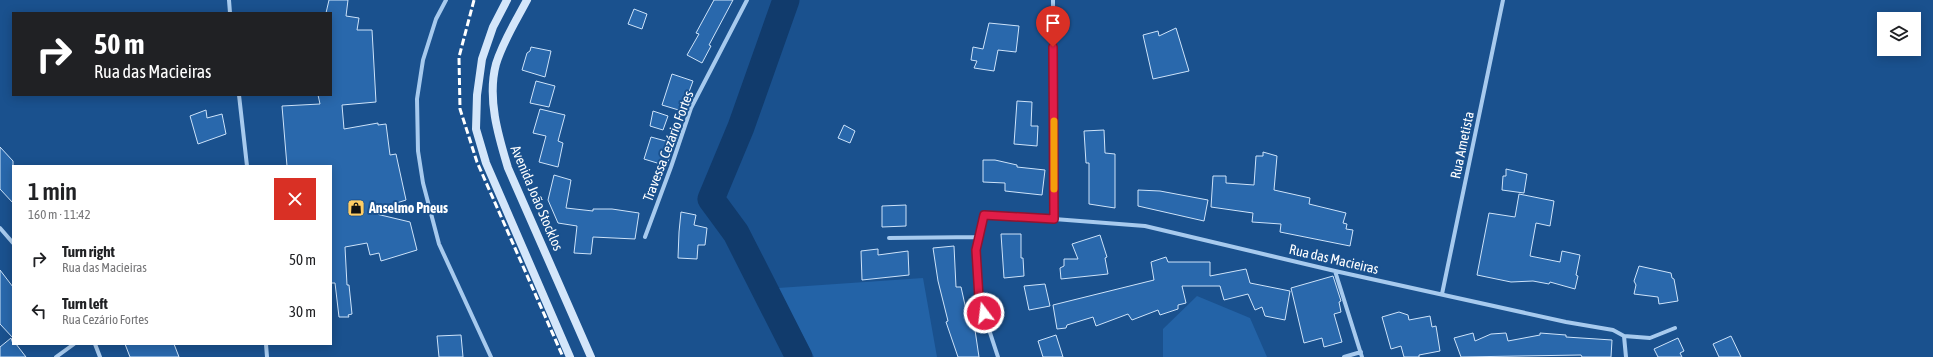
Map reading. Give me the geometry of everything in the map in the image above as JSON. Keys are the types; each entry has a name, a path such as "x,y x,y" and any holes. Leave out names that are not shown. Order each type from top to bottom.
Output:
{"main road":[{"path":"507,0 493,27 482,59 477,95 476,129 486,163 570,357"},
{"name":"Avenida João Stocklos","path":"527,0 506,38 496,65 492,98 499,139 508,168 591,357"}],"street":[{"path":"229,0 230,12"},
{"path":"446,0 436,19 423,60 417,99 418,152 423,183 439,244 492,357"},
{"name":"Travessa Cezário Fortes","path":"645,237 672,167 691,108 747,0"},
{"path":"1053,0 1054,219"},
{"name":"Rua Ametista","path":"1442,294 1503,0"},
{"path":"239,96 247,165"},
{"name":"Rua das Macieiras","path":"979,237 984,215 1145,226 1335,271 1566,322 1613,330 1624,336 1650,338 1675,328"},
{"path":"0,228 12,242"},
{"path":"889,238 979,237 976,250 979,298 998,357"},
{"path":"1335,271 1362,357"},
{"path":"1624,336 1626,357"},
{"path":"56,357 73,345"},
{"path":"95,345 100,357"},
{"path":"266,345 267,357"},
{"path":"1344,357 1361,352"}],"shaded area":[{"path":"923,278 937,357 814,357 778,288"},
{"path":"1197,296 1250,318 1267,357 1163,357 1163,329"}],"building":[{"path":"329,0 348,0 346,16 359,18 357,30 372,30 376,102 342,105 344,129 378,123 378,125 386,124 390,155 396,154 406,200 368,212 410,222 417,250 381,261 379,253 370,255 367,243 345,247 347,285 349,285 352,314 348,315 349,317 339,317 335,283 332,283 332,165 287,165 282,106 320,104 318,96 332,96 332,12 326,12"},
{"path":"714,0 733,0 709,45 711,46 702,63 687,55 699,34 696,33"},
{"path":"634,9 647,14 642,29 628,24"},
{"path":"989,23 1019,26 1016,52 998,50 994,71 974,68 977,61 971,60 973,47 983,49"},
{"path":"1176,28 1189,71 1153,79 1143,35 1158,31 1159,36"},
{"path":"531,47 551,51 545,77 522,70 527,53 530,51"},
{"path":"672,74 693,81 682,111 662,105"},
{"path":"536,81 555,86 549,107 530,103"},
{"path":"1017,101 1032,102 1031,126 1038,126 1037,146 1014,144"},
{"path":"540,109 565,115 558,141 563,143 558,167 539,162 546,136 533,133"},
{"path":"206,110 207,118 222,114 226,134 198,144 190,116"},
{"path":"653,111 668,116 663,130 650,126"},
{"path":"844,125 855,131 850,143 838,138"},
{"path":"1104,130 1105,153 1115,154 1115,208 1089,204 1089,163 1086,163 1084,131"},
{"path":"651,137 673,143 667,166 644,159"},
{"path":"0,147 13,161 12,202 0,189"},
{"path":"1263,152 1277,156 1274,190 1310,198 1309,204 1346,213 1343,223 1347,224 1346,229 1353,230 1350,246 1280,232 1281,224 1252,222 1253,213 1211,207 1213,176 1226,176 1226,183 1254,185 1256,156 1263,156"},
{"path":"983,160 995,160 1017,165 1017,167 1045,170 1042,195 1005,191 1005,183 983,182"},
{"path":"1506,169 1527,174 1524,193 1502,190 1503,176 1506,176"},
{"path":"554,175 571,180 566,208 593,211 593,209 612,209 639,213 635,239 593,237 591,254 574,253 577,226 558,223 548,200"},
{"path":"1138,190 1160,191 1208,200 1204,221 1138,206"},
{"path":"1519,194 1554,201 1550,226 1536,223 1530,256 1560,262 1562,251 1580,255 1575,289 1550,282 1549,284 1533,281 1511,282 1477,275 1489,213 1515,217"},
{"path":"906,205 906,226 882,227 882,206"},
{"path":"681,212 696,215 694,225 707,228 705,245 698,245 697,259 678,258"},
{"path":"1001,234 1021,234 1021,258 1023,258 1024,276 1004,278"},
{"path":"1100,235 1107,257 1105,258 1108,274 1061,279 1060,268 1064,266 1064,259 1078,259 1072,244"},
{"path":"954,246 956,287 961,287 965,305 975,330 979,357 958,357 946,322 948,321 938,281 933,248"},
{"path":"878,249 878,255 908,251 909,275 862,280 861,251"},
{"path":"1166,257 1168,262 1210,262 1210,276 1246,269 1250,283 1290,291 1285,320 1265,316 1262,307 1255,310 1248,294 1224,300 1220,286 1182,286 1186,303 1178,305 1178,309 1160,315 1158,310 1132,320 1128,314 1096,326 1093,317 1067,325 1066,328 1057,329 1053,305 1154,280 1151,262"},
{"path":"1639,266 1671,273 1672,278 1674,279 1678,301 1659,304 1658,297 1634,294 1636,285 1634,281"},
{"path":"0,270 12,286 12,337 0,324"},
{"path":"1333,276 1341,301 1339,302 1341,312 1334,314 1342,342 1324,347 1322,338 1304,343 1291,288"},
{"path":"1045,284 1050,306 1029,310 1024,286"},
{"path":"1399,312 1408,315 1409,320 1430,316 1432,327 1436,326 1440,351 1419,355 1419,357 1404,357 1401,346 1391,349 1382,317"},
{"path":"1473,333 1475,341 1491,334 1506,333 1508,341 1540,335 1540,333 1566,335 1566,337 1612,340 1611,357 1582,357 1581,355 1461,357 1454,338"},
{"path":"461,335 463,357 439,357 437,336"},
{"path":"1056,335 1063,357 1043,357 1038,341"},
{"path":"1731,336 1741,357 1719,357 1713,344"},
{"path":"11,338 12,345 17,345 26,357 0,357 0,347"},
{"path":"1678,338 1684,351 1680,353 1682,357 1658,357 1654,349"},
{"path":"125,345 174,345 179,357 130,357"}],"waterway":[{"path":"786,0 741,127 711,199 736,233 799,357"}],"railway":[{"path":"474,0 459,57 460,109 477,162 563,357"}],"slow traffic":[{"path":"1054,121 1054,189"}],"place":[{"name":"Anselmo Pneus","path":"356,208"}],"route":[{"path":"984,313 979,298 976,250 984,215 1054,219 1053,47"}]}
